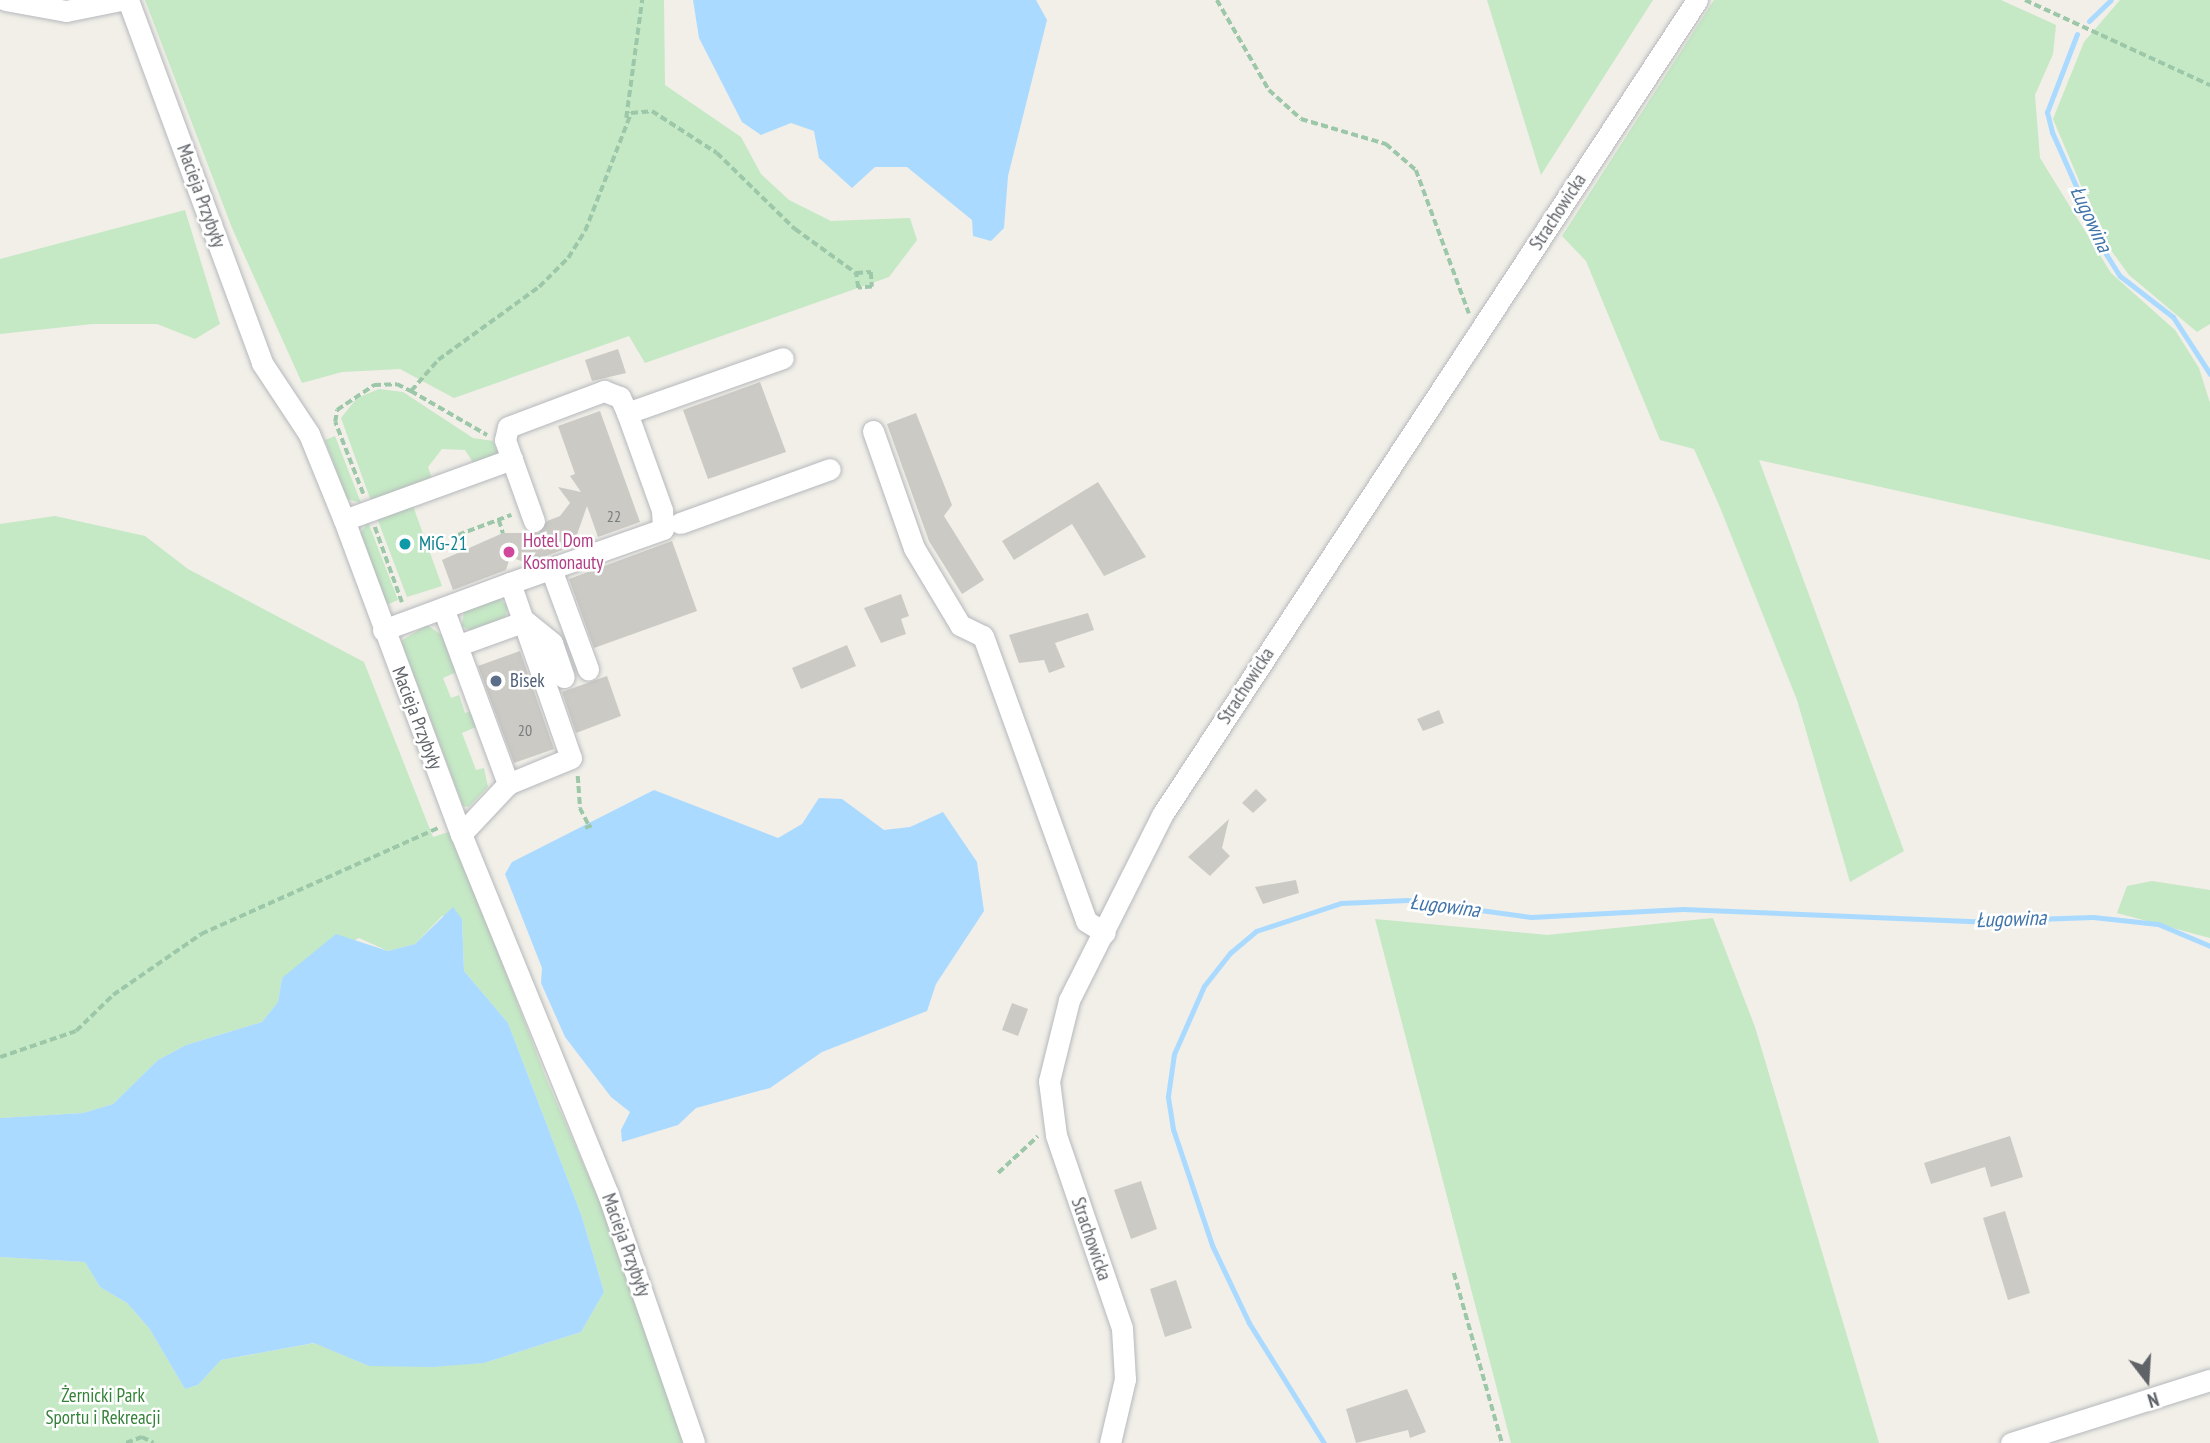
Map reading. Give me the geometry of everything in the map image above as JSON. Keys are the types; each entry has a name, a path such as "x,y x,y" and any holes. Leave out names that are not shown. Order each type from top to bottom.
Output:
{"street":[{"path":"5,0 66,11 121,0"},
{"name":"Macieja Przybyły","path":"128,0 262,363 309,434 344,520 458,827 608,1194 694,1443"},
{"name":"Strachowicka","path":"1110,1443 1125,1379 1122,1328 1055,1128 1049,1081 1056,1043 1069,1000 1162,815 1696,0"},
{"path":"627,413 783,358"},
{"path":"383,630 663,529 662,510 620,397 604,391 508,427 508,450 532,514"},
{"path":"873,431 914,548 960,625 983,636 1086,921 1105,933"},
{"path":"344,520 370,512 508,450"},
{"path":"680,523 830,469"},
{"path":"551,569 588,669"},
{"path":"458,827 508,784 571,758 510,583"},
{"path":"443,608 459,645 508,784"},
{"path":"459,645 525,621"},
{"path":"525,621 552,643 564,677"},
{"path":"2011,1443 2210,1380"}],"path":[{"path":"411,391 438,360 539,287 568,258 585,231 626,121 642,0"},
{"path":"1217,0 1269,90 1301,119 1386,144 1416,170 1477,334"},
{"path":"2025,0 2210,85"},
{"path":"626,121 641,109 670,122 717,153 795,229 856,273 871,272 872,287 858,288 856,273"},
{"path":"409,621 335,422 337,410 373,385 397,384 508,450"},
{"path":"458,535 499,520 532,514"},
{"path":"499,520 503,533"},
{"path":"579,789 588,826"},
{"path":"0,1057 76,1031 113,995 201,934 458,827"},
{"path":"998,1173 1040,1134 1055,1128"},
{"path":"1454,1273 1502,1443"},
{"path":"126,1443 142,1437 154,1443"}],"green space":[{"path":"145,0 664,0 665,85 741,137 761,174 789,200 831,221 910,218 917,240 889,277 645,363 629,336 454,398 400,369 342,372 302,383 232,228"},
{"path":"1487,0 1653,0 1541,175"},
{"path":"1714,0 2001,0 2056,25 2053,54 2035,95 2040,158 2111,273 2175,330 2199,368 2210,403 2210,560 1759,460 1904,851 1850,882 1797,700 1719,505 1694,449 1660,440 1586,261 1562,236"},
{"path":"2120,0 2210,0 2210,324 2197,332 2129,275 2105,242 2053,119 2084,42"},
{"path":"185,210 220,324 195,339 157,324 92,324 0,334 0,259"},
{"path":"379,389 403,392 473,438 493,441 499,455 474,464 465,450 442,449 428,467 432,479 371,501 341,418 357,398"},
{"path":"335,436 361,503 347,499 325,440"},
{"path":"413,506 442,586 407,597 377,518"},
{"name":"Żernicki Park Sportu i Rekreacji","path":"55,516 145,536 188,569 364,662 433,837 452,831 546,1078 613,1233 686,1443 0,1443 0,1257 85,1262 100,1287 127,1303 149,1328 185,1389 198,1385 221,1360 315,1343 369,1366 484,1363 581,1332 604,1292 582,1217 508,1023 464,971 462,919 442,916 415,944 388,951 359,938 282,978 278,1002 262,1022 186,1045 158,1060 113,1104 83,1113 0,1118 0,524"},
{"path":"368,522 398,600 386,605 359,535"},
{"path":"499,598 508,607 505,618 471,631 462,626 464,610"},
{"path":"427,625 446,638 459,671 443,678 451,698 459,695 465,713 472,711 476,727 462,733 476,770 484,768 488,787 469,807 463,806 401,641"},
{"path":"2152,881 2210,890 2210,938 2117,913 2127,886"},
{"path":"1713,918 1755,1027 1879,1443 1511,1443 1375,919 1547,935"}],"water":[{"path":"693,0 1036,0 1047,20 1008,176 1004,228 991,241 973,236 972,220 907,167 875,167 852,188 819,158 814,131 791,123 761,135 742,122 699,38"},
{"path":"654,790 778,838 802,824 819,798 842,799 884,830 910,827 943,812 977,862 984,911 936,984 927,1011 822,1052 770,1088 696,1108 678,1125 622,1142 621,1130 630,1112 611,1097 565,1037 541,983 542,968 505,874 512,862"},
{"path":"453,907 462,919 464,971 508,1023 582,1217 604,1292 581,1332 484,1363 432,1367 369,1366 314,1343 221,1360 198,1385 185,1389 149,1328 127,1303 100,1287 85,1262 0,1257 0,1118 83,1113 113,1104 158,1060 186,1045 262,1022 278,1002 282,978 336,934 388,951 415,944"}],"building":[{"path":"618,349 626,373 592,381 585,360"},
{"path":"760,382 786,452 708,479 683,410"},
{"path":"600,411 640,522 598,537 587,506 573,546 527,563 510,557 506,570 453,590 442,560 503,533 539,533 547,521 560,516 570,503 558,487 581,492 570,476 575,474 558,426"},
{"path":"916,413 952,505 944,516 984,580 962,594 929,541 887,424"},
{"path":"1098,482 1146,557 1104,576 1072,524 1014,560 1002,541"},
{"path":"672,541 697,611 594,648 569,579"},
{"path":"901,594 909,616 901,619 906,634 881,643 864,608"},
{"path":"1088,613 1094,630 1055,643 1065,667 1049,673 1044,660 1019,663 1009,635"},
{"path":"847,645 856,666 801,689 792,668"},
{"path":"520,651 554,749 514,763 478,666"},
{"path":"607,676 621,716 576,733 562,692"},
{"path":"1439,710 1444,723 1423,731 1417,719"},
{"path":"1256,789 1267,800 1253,813 1242,803"},
{"path":"1229,819 1222,848 1230,856 1210,876 1188,857"},
{"path":"1296,880 1299,893 1263,904 1255,887"},
{"path":"1012,1003 1028,1009 1018,1036 1002,1030"},
{"path":"2010,1136 2023,1177 1991,1187 1985,1167 1931,1184 1924,1163"},
{"path":"1141,1181 1157,1229 1131,1239 1114,1190"},
{"path":"2005,1211 2030,1293 2008,1300 1983,1218"},
{"path":"1176,1280 1192,1328 1165,1337 1150,1289"},
{"path":"1407,1389 1426,1432 1410,1438 1408,1430 1356,1443 1346,1409"}],"waterway":[{"name":"Ługowina","path":"2089,21 2111,0"},
{"name":"Ługowina","path":"2077,34 2047,112 2052,132 2106,254 2120,276 2173,317 2210,374"},
{"name":"Ługowina","path":"1324,1443 1249,1323 1212,1245 1173,1129 1168,1096 1174,1054 1204,986 1230,953 1256,931 1341,903 1407,900 1531,917 1683,909 1975,921 2093,917 2158,924 2210,946"}],"place":[{"name":"MiG-21","path":"405,544"},
{"name":"Hotel Dom Kosmonauty","path":"509,552"},
{"name":"Bisek","path":"496,681"}]}
